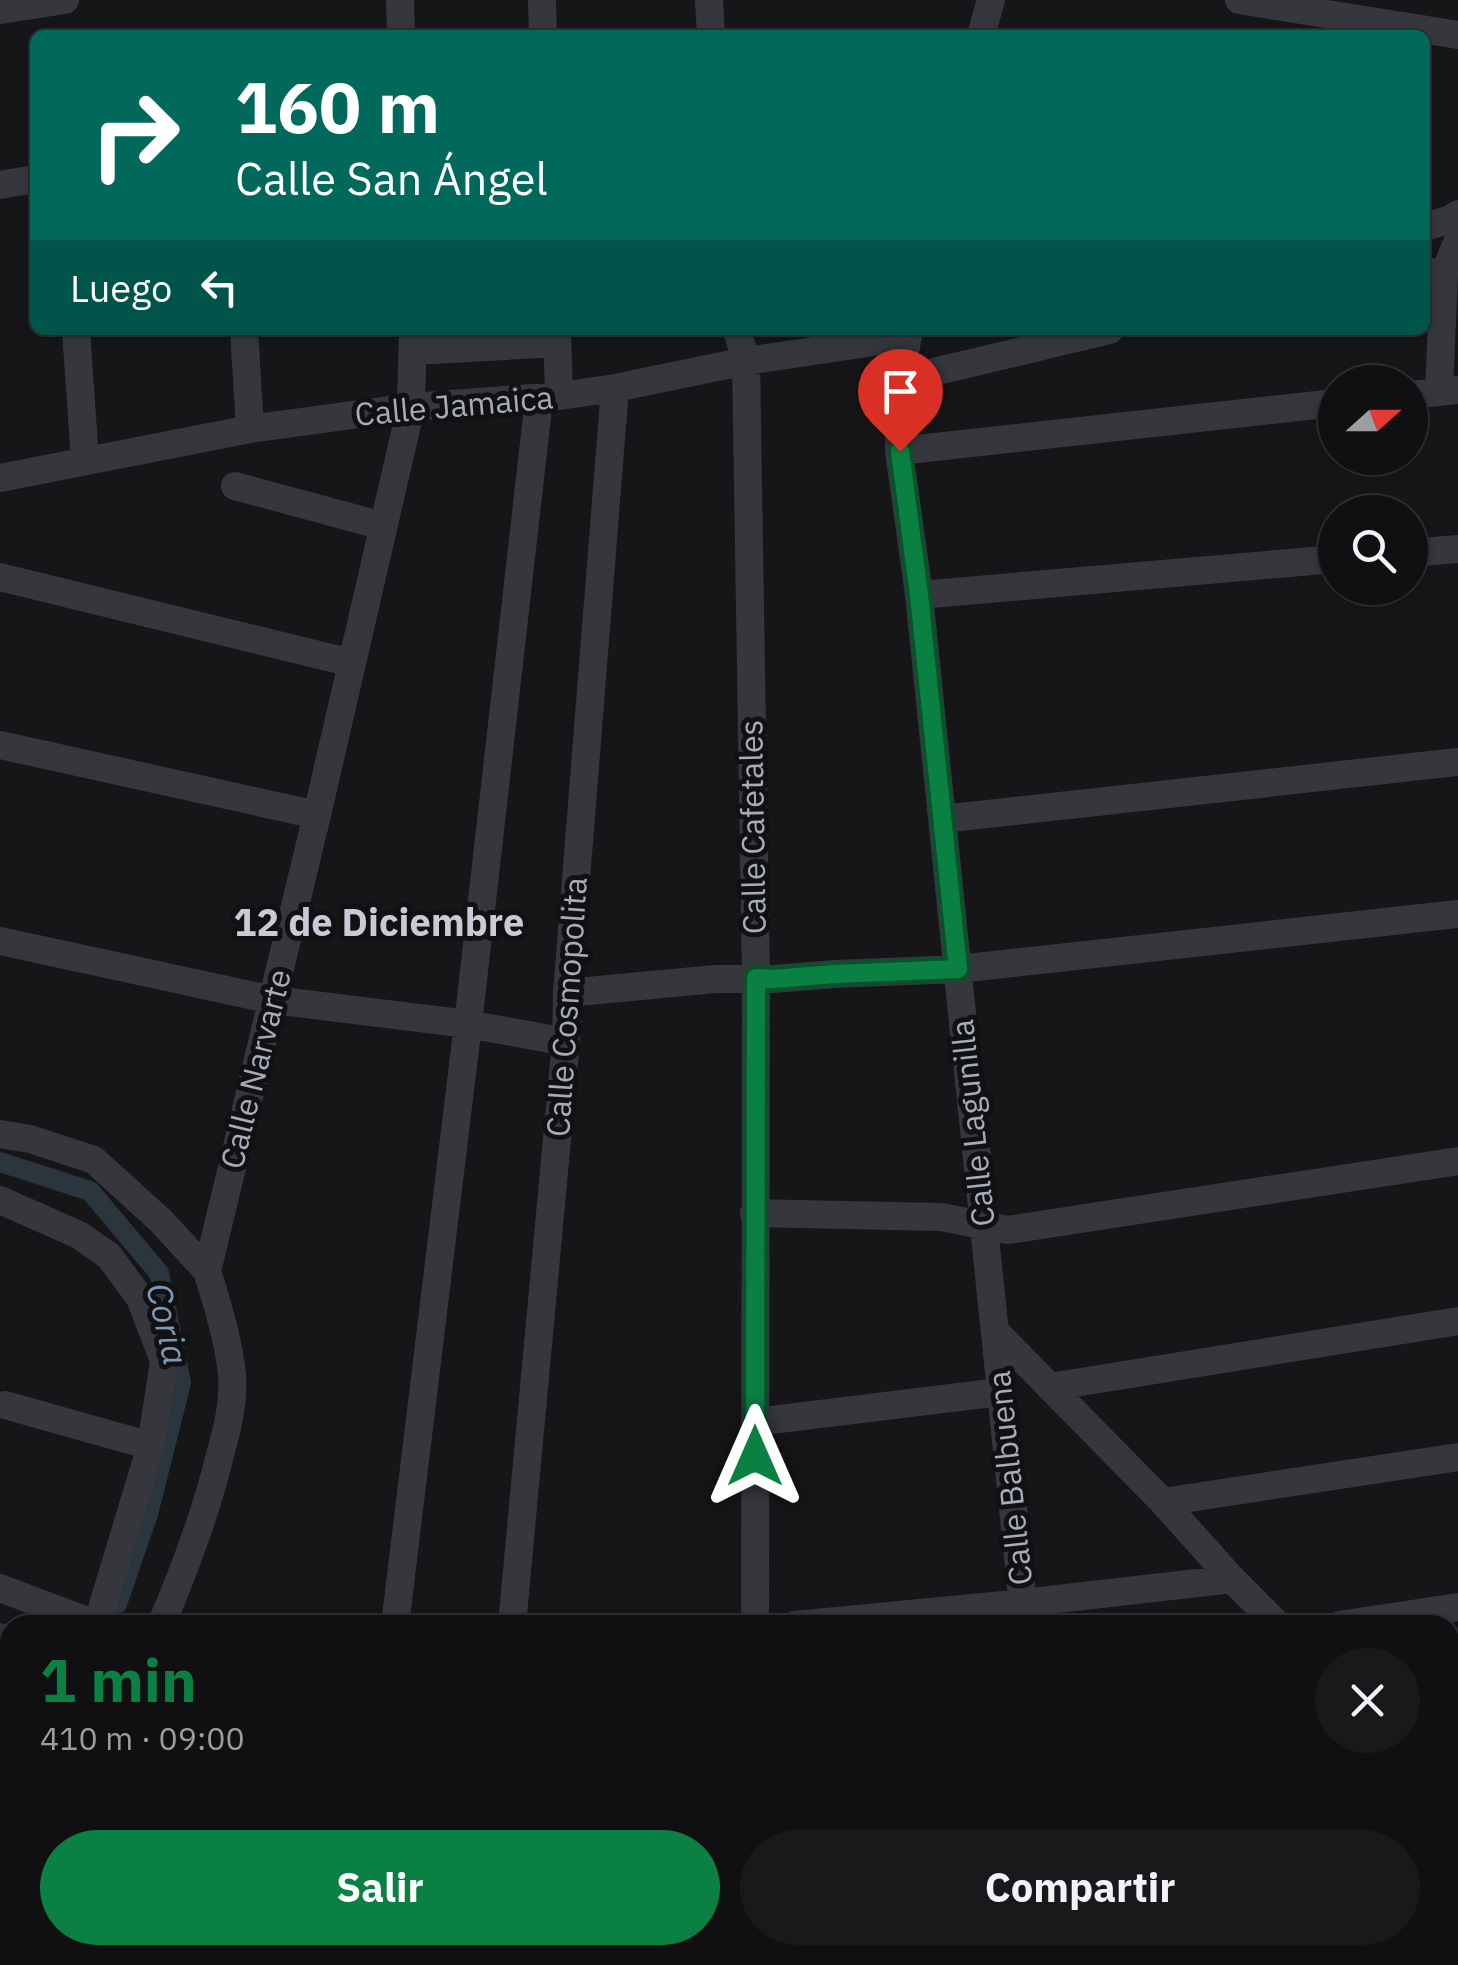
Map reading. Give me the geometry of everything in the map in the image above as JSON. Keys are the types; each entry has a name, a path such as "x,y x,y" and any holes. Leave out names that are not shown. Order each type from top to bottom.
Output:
{"street":[{"path":"0,10 65,0"},
{"path":"400,0 401,30"},
{"path":"542,0 543,30"},
{"path":"709,0 711,30"},
{"path":"982,30 991,0"},
{"path":"1239,0 1427,30"},
{"path":"1430,31 1458,35"},
{"path":"0,185 30,180"},
{"path":"1430,225 1458,214"},
{"path":"1446,259 1449,391"},
{"path":"76,335 85,461"},
{"path":"244,335 250,429"},
{"name":"Calle Cafetales","path":"738,335 746,361 756,978 754,1615"},
{"name":"Calle Jamaica","path":"0,478 250,429 411,407 549,398 902,335"},
{"name":"Calle Lagunilla","path":"908,335 900,380 900,451 919,595 994,1331"},
{"path":"900,380 1089,335"},
{"path":"397,1615 468,1024 557,336 413,340"},
{"name":"Calle Narvarte","path":"165,1615 214,1481 232,1409 232,1374 207,1270 411,407 413,340"},
{"name":"Calle Cosmopolita","path":"513,1615 566,1042 615,388"},
{"path":"900,451 1318,405"},
{"path":"236,486 383,526"},
{"path":"1428,552 1458,549"},
{"path":"919,595 1318,560"},
{"path":"0,577 352,663"},
{"path":"0,745 317,815"},
{"path":"942,820 1458,762"},
{"path":"567,993 714,979 958,969 1458,914"},
{"path":"0,941 273,1000 468,1024 566,1042"},
{"path":"0,1134 45,1143 94,1160 149,1209 207,1270"},
{"path":"754,1213 941,1217 1008,1230 1458,1161"},
{"path":"0,1200 79,1235 110,1256 140,1298 164,1360 151,1446 100,1615"},
{"path":"1050,1387 1458,1320"},
{"path":"994,1331 1268,1615"},
{"name":"Calle Balbuena","path":"994,1331 1024,1614"},
{"path":"755,1422 1000,1392"},
{"path":"5,1405 151,1446"},
{"path":"1163,1502 1458,1457"},
{"path":"1024,1614 1232,1579"},
{"path":"0,1588 71,1615"},
{"path":"1405,1615 1458,1607"}],"waterway":[{"name":"Coria","path":"0,1162 90,1191 159,1273 181,1383 148,1514 117,1604"}],"district":[{"name":"12 de Diciembre","path":"379,923"}],"route":[{"path":"755,1456 756,978 958,969 900,451"}]}
